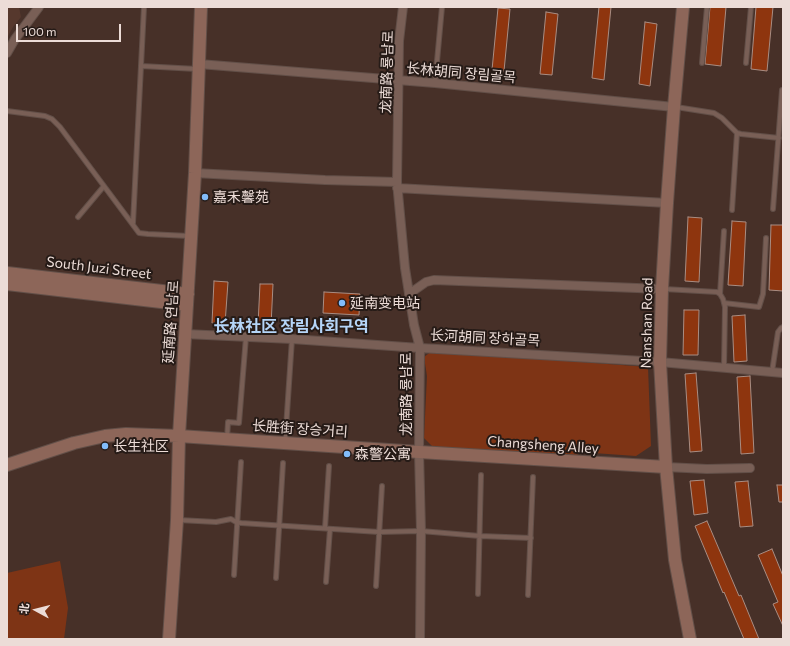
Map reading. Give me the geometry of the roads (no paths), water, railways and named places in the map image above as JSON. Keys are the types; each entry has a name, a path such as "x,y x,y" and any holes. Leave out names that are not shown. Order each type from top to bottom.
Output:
{"street":[{"path":"7,53 15,39 39,7"},
{"name":"延南路 연남로","path":"169,639 177,520 179,436 195,173 202,7"},
{"name":"龙南路 룡남로","path":"403,7 399,41 397,185 405,268 414,325 420,348 420,639"},
{"name":"Nanshan Road","path":"683,7 667,203 662,289 660,362 666,467 676,560 690,639"},
{"name":"长林胡同 장림골목","path":"199,67 435,83 674,107"},
{"path":"195,173 325,180 667,203"},
{"name":"South Juzi Street","path":"7,273 188,299"},
{"path":"409,294 426,282 434,280 662,289"},
{"name":"South Juzi Street","path":"7,284 188,299"},
{"name":"长河胡同 장하골목","path":"185,334 292,339 660,362 783,373"},
{"name":"长胜街 장승거리","path":"7,465 74,443 105,436 126,434 179,436 419,452"},
{"name":"Changsheng Alley","path":"419,452 666,467"},
{"path":"666,467 707,469 750,468"}],"lane":[{"path":"132,224 144,7"},
{"path":"435,83 442,7"},
{"path":"702,63 707,7"},
{"path":"746,63 751,7"},
{"path":"141,66 199,67"},
{"path":"774,209 782,90"},
{"path":"674,107 714,114 722,118 737,133 779,138"},
{"path":"7,111 45,116 52,119 60,127 139,232 191,236"},
{"path":"732,210 737,133"},
{"path":"78,217 104,186"},
{"path":"724,231 720,294 725,307 724,368"},
{"path":"724,303 759,307 763,294 766,238"},
{"path":"662,289 717,292 720,294"},
{"path":"772,372 778,332 783,326"},
{"path":"227,439 228,422 239,423 246,337"},
{"path":"285,443 292,339"},
{"path":"234,575 241,462"},
{"path":"276,578 283,463"},
{"path":"325,528 329,466"},
{"path":"478,594 482,475"},
{"path":"528,596 533,477"},
{"path":"376,586 382,486"},
{"path":"177,520 216,522 230,519 238,522 379,532 421,531 480,536 531,538"},
{"path":"326,582 330,528"}],"place":[{"name":"嘉禾馨苑","path":"205,197"},
{"name":"延南变电站","path":"342,303"},
{"name":"长生社区","path":"105,446"},
{"name":"森警公寓","path":"347,454"}],"district":[{"name":"长林社区 장림사회구역","path":"291,327"}]}
